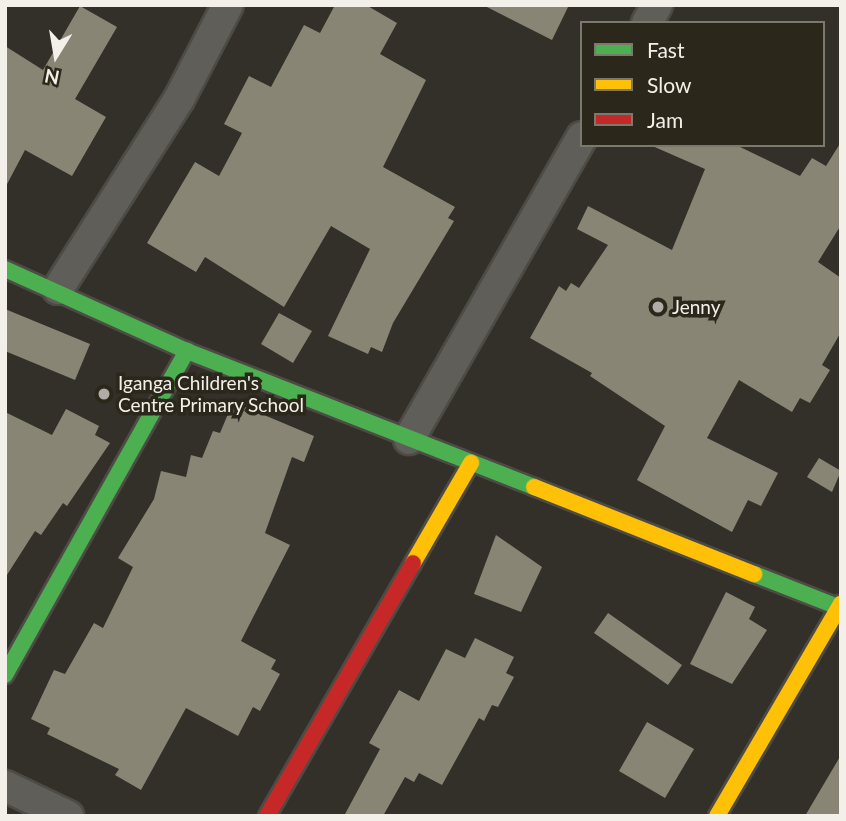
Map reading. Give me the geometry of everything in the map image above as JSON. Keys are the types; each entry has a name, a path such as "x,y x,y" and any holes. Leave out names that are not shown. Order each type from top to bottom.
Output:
{"street":[{"path":"58,289 179,99 228,5"},
{"path":"648,21 657,5"},
{"path":"409,439 580,140"},
{"path":"5,269 58,289 187,351 840,606 717,816"},
{"path":"5,675 187,351"},
{"path":"267,816 471,463"},
{"path":"5,786 68,816"}],"building":[{"path":"335,5 366,5 397,23 380,54 426,80 383,167 455,207 448,218 454,221 393,323 382,352 371,347 368,354 328,336 370,249 331,226 284,307 205,257 196,272 147,243 195,162 219,176 242,133 224,124 249,76 271,87 304,25 320,33"},
{"path":"483,5 569,5 552,40"},
{"path":"80,6 117,27 75,99 106,117 72,176 25,150 5,188 5,46 43,70"},
{"path":"841,142 841,225 818,262 841,278 841,332 822,365 830,370 810,403 800,398 792,412 739,380 707,438 778,473 761,506 748,500 732,532 637,480 665,426 590,376 592,373 530,338 559,286 566,291 571,283 579,288 608,245 577,229 588,206 672,250 705,169 655,147 740,147 800,176 812,158 826,166"},
{"path":"5,309 90,344 75,380 5,351"},
{"path":"279,313 312,331 293,363 261,344"},
{"path":"233,402 314,436 304,462 292,457 265,533 290,545 241,641 276,660 271,669 280,674 260,711 253,707 238,736 186,708 141,790 115,775 119,769 47,734 50,728 31,719 54,670 65,674 94,623 103,628 133,567 118,558 154,499 161,471 186,477 191,455 202,458 213,431 220,433"},
{"path":"66,409 99,426 95,435 110,443 67,506 63,503 41,535 35,531 5,578 5,412 52,435"},
{"path":"819,458 841,471 832,492 807,477"},
{"path":"496,535 542,567 521,612 474,594"},
{"path":"726,592 755,607 749,619 767,630 732,684 690,664"},
{"path":"608,613 682,665 668,685 594,633"},
{"path":"475,638 514,657 506,673 514,677 498,707 492,705 484,721 479,718 442,785 419,773 414,782 405,777 383,816 344,816 380,749 369,743 399,690 419,701 446,649 465,658"},
{"path":"647,722 694,749 665,798 619,771"},
{"path":"841,755 841,816 805,816"}],"traffic: fast":[{"path":"5,269 187,351 534,487"},
{"path":"5,675 187,351"},
{"path":"754,574 838,607"}],"traffic: slow":[{"path":"413,563 471,463"},
{"path":"534,487 754,574"},
{"path":"717,816 841,604"}],"traffic: jam":[{"path":"267,816 413,563"}],"place":[{"name":"Jenny","path":"658,307"},
{"name":"Iganga Children's Centre Primary School","path":"104,394"}]}
